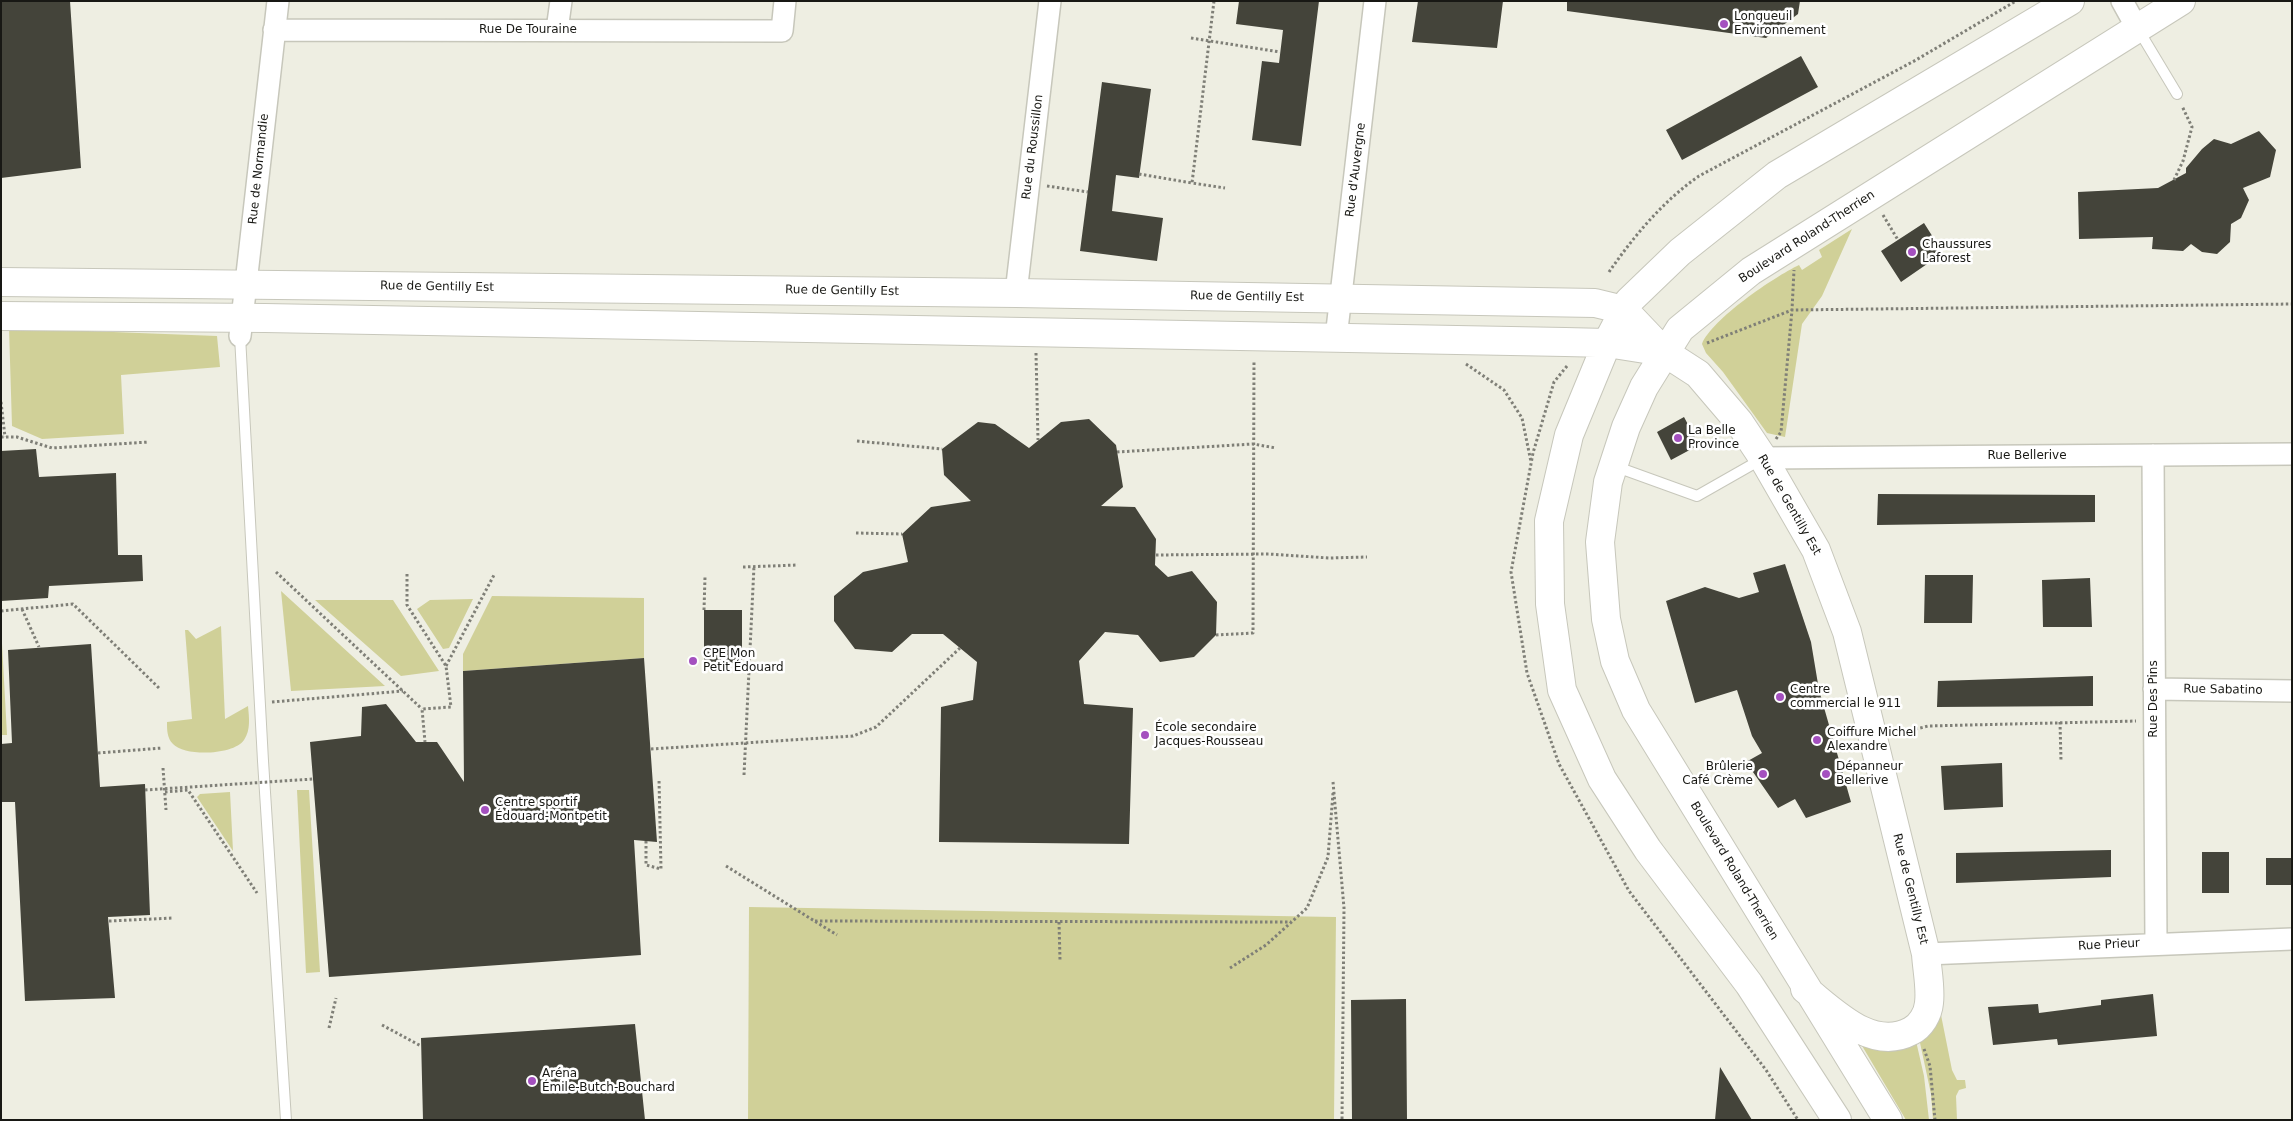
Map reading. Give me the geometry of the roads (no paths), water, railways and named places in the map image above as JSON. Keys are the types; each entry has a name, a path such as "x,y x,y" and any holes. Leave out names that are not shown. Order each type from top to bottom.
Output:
{"street":[{"name":"Rue de Normandie","path":"241,327 278,1"},
{"path":"557,30 561,1"},
{"name":"Rue De Touraine","path":"274,30 782,31 785,1"},
{"name":"Rue du Roussillon","path":"1016,293 1050,1"},
{"name":"Rue d'Auvergne","path":"1336,338 1375,1"},
{"path":"1837,1120 1749,984 1648,850 1602,779 1562,690 1550,604 1549,521 1569,435 1607,343 1629,301 1680,252 1777,175 2070,1"},
{"path":"2122,1 2137,28"},
{"name":"Boulevard Roland-Therrien","path":"1888,1120 1805,989 1636,710 1615,661 1606,619 1600,542 1608,482 1626,427 1644,387 1680,329 1751,271 2181,1"},
{"name":"Rue de Gentilly Est","path":"1,282 1016,293 1595,303 1624,310 1664,352 1698,374 1739,422 1763,458 1819,557 1847,632 1926,954 1929,1004 1926,1015 1917,1028 1892,1039 1865,1032 1805,989"},
{"name":"Rue de Gentilly Est","path":"1,316 241,327 1034,333 1607,343 1664,352"},
{"name":"Rue Bellerive","path":"1763,458 2292,454"},
{"name":"Rue Des Pins","path":"2153,455 2156,943"},
{"name":"Rue Sabatino","path":"2154,689 2292,691"},
{"name":"Rue Prieur","path":"1926,954 2292,938"}],"lane":[{"path":"2137,28 2177,94"},
{"path":"241,327 247,498 254,572 259,703 286,1120"},
{"path":"1613,465 1697,496 1763,458"}],"place":[{"name":"Longueuil Environnement","path":"1724,24"},
{"name":"Chaussures Laforest","path":"1912,252"},
{"name":"La Belle Province","path":"1678,438"},
{"name":"CPE Mon Petit Édouard","path":"693,661"},
{"name":"Centre commercial le 911","path":"1780,697"},
{"name":"École secondaire Jacques-Rousseau","path":"1145,735"},
{"name":"Coiffure Michel Alexandre","path":"1817,740"},
{"name":"Brûlerie Café Crème","path":"1763,774"},
{"name":"Dépanneur Bellerive","path":"1826,774"},
{"name":"Centre sportif Édouard-Montpetit","path":"485,810"},
{"name":"Aréna Émile-Butch-Bouchard","path":"532,1081"}]}
